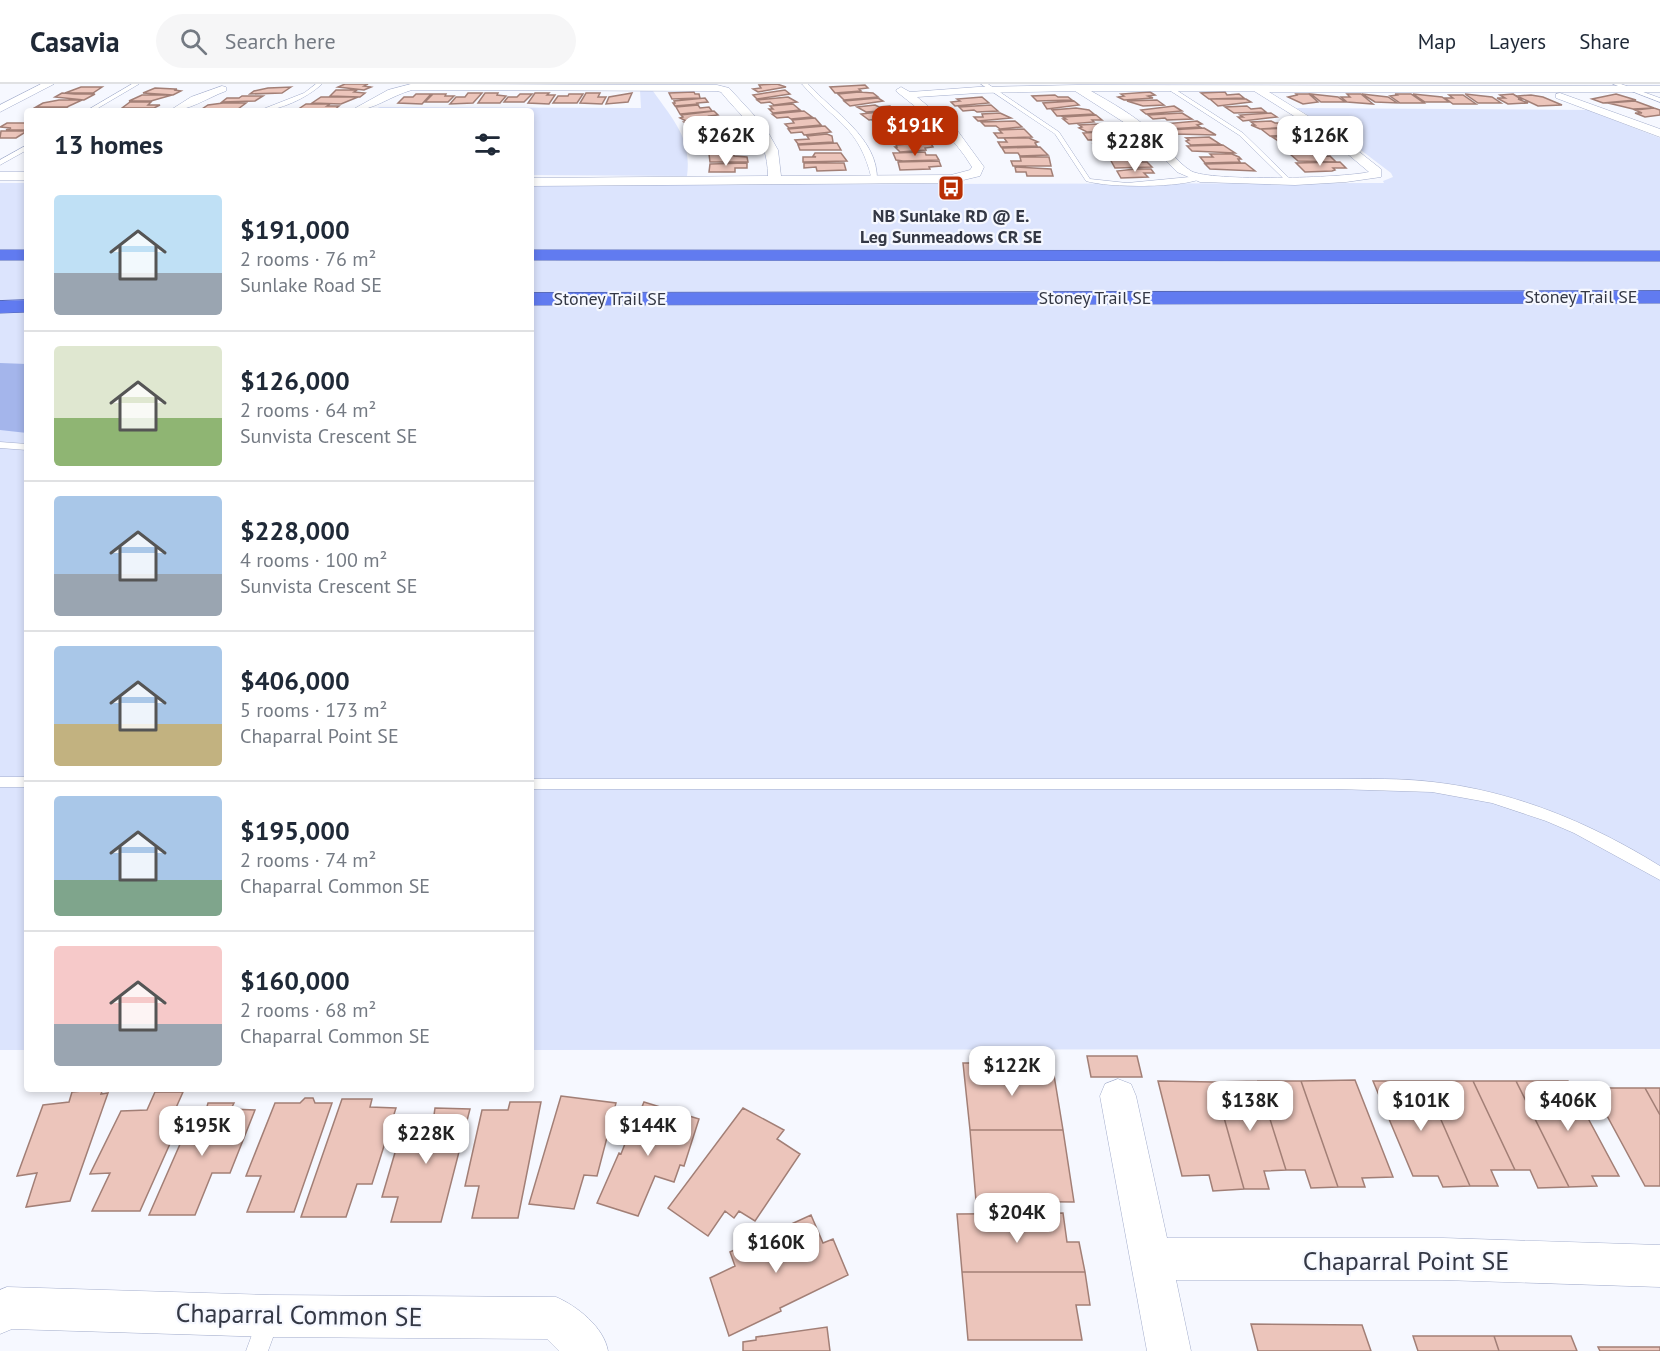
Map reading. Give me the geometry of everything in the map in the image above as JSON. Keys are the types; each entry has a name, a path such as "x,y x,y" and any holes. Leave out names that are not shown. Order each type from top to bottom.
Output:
{"highway":[{"path":"1276,256 1660,251"},
{"path":"0,255 24,255"},
{"name":"Stoney Trail SE","path":"534,255 1660,256"},
{"path":"1446,297 1660,303"},
{"name":"Stoney Trail SE","path":"534,299 1660,297"},
{"path":"0,300 24,300"},
{"path":"0,307 24,306"}],"street":[{"path":"534,182 951,179 969,176 978,170 970,153 955,132 894,84"},
{"path":"22,87 47,85"},
{"path":"0,109 47,85"},
{"path":"362,108 392,92 412,87 717,88 725,90 768,139 775,156 776,181"},
{"path":"907,95 988,87 1621,87 1660,89"},
{"path":"1077,88 1121,114 1147,133 1183,171 1200,178 1218,180 1361,178 1374,176 1377,172 1330,134 1254,87"},
{"path":"1536,88 1660,133"},
{"path":"180,108 195,99 222,89"},
{"path":"0,176 24,176"},
{"path":"1118,1096 1169,1351"},
{"name":"Chaparral Point SE","path":"1151,1259 1443,1259 1660,1266"},
{"name":"Chaparral Common SE","path":"0,1313 7,1308 263,1333 556,1318 586,1348 586,1351"}],"lane":[{"path":"94,108 136,84"},
{"path":"269,108 306,94 319,84"},
{"path":"805,84 859,136 872,160 875,180"},
{"path":"988,87 1057,133 1088,180 1104,183 1141,183 1200,178"},
{"path":"1168,87 1241,134 1287,179"},
{"path":"1621,87 1660,100"},
{"path":"0,163 24,149"},
{"path":"0,445 24,447"},
{"path":"0,782 24,782"},
{"path":"534,784 1336,784 1432,787 1492,799 1544,815 1596,838 1660,874"}],"shaded area":[{"path":"640,90 653,91 684,140 688,163 687,176 534,175 534,108 378,108 380,107 641,108"},
{"path":"1296,108 1588,110 1660,138 1660,1049 534,1050 534,185 1384,183 1383,181 1393,177 1391,173 1341,135"},
{"path":"0,183 24,183 24,1050 0,1050"}],"water":[{"path":"0,363 24,364 24,433 0,430"}],"building":[{"path":"345,84 368,84 364,86 371,87 364,90 338,87"},
{"path":"777,84 786,87 758,92 753,89 761,88 759,85"},
{"path":"865,85 868,88 859,89 861,91 835,93 830,87"},
{"path":"81,87 102,87 93,93 65,93"},
{"path":"291,87 282,93 250,94 268,88"},
{"path":"155,88 181,91 173,95 143,93"},
{"path":"336,90 357,90 354,92 365,93 360,97 330,96"},
{"path":"785,90 790,94 757,99 753,95"},
{"path":"694,92 699,94 700,98 672,99 669,93"},
{"path":"1150,92 1155,95 1148,96 1153,98 1124,100 1118,97 1124,96 1121,94"},
{"path":"1225,92 1227,95 1239,94 1244,98 1209,99 1201,93"},
{"path":"62,93 95,94 84,100 55,97"},
{"path":"468,93 482,93 473,103 450,104 456,97 465,97"},
{"path":"485,93 498,93 497,95 506,96 500,103 478,103"},
{"path":"535,93 555,95 549,104 528,103"},
{"path":"586,93 600,93 598,97 606,97 602,104 580,103"},
{"path":"632,93 628,102 606,104 609,97"},
{"path":"873,93 878,97 844,100 838,94"},
{"path":"416,94 431,94 422,104 398,103 404,97 413,97"},
{"path":"433,94 454,96 448,102 425,102"},
{"path":"520,94 532,94 524,102 504,102 508,97 517,97"},
{"path":"583,94 577,103 553,103 558,96"},
{"path":"1296,94 1309,94 1318,102 1303,104 1288,97"},
{"path":"1311,94 1338,97 1345,102 1321,102"},
{"path":"1347,94 1361,94 1373,104 1347,102 1341,97 1350,97"},
{"path":"1362,94 1388,97 1397,103 1375,102"},
{"path":"1395,94 1411,94 1424,103 1400,103 1390,96 1397,95"},
{"path":"1413,94 1442,97 1449,102 1425,102"},
{"path":"1465,94 1492,97 1501,103 1478,103"},
{"path":"1513,94 1528,103 1508,104 1497,98 1505,98 1500,95"},
{"path":"1616,94 1636,100 1603,103 1592,99"},
{"path":"142,95 172,95 151,101 129,101"},
{"path":"1055,95 1072,100 1037,101 1032,96"},
{"path":"1449,95 1463,95 1476,104 1453,104 1445,98 1453,98"},
{"path":"1531,95 1562,105 1538,106 1517,96"},
{"path":"263,96 255,101 222,102 227,98"},
{"path":"321,97 358,97 341,104 312,103"},
{"path":"788,97 797,102 774,105 757,100"},
{"path":"982,97 989,103 955,106 951,102 960,101 957,99"},
{"path":"705,98 708,102 675,106 673,103 674,101"},
{"path":"878,98 883,101 850,106 844,101"},
{"path":"1210,99 1246,99 1251,102 1218,106"},
{"path":"82,100 67,107 36,107 43,103"},
{"path":"1157,100 1164,105 1143,106 1127,101"},
{"path":"1074,101 1079,105 1047,109 1043,103"},
{"path":"1635,101 1654,108 1633,109 1608,103"},
{"path":"130,102 151,102 148,105 160,105 154,108 122,108"},
{"path":"246,103 239,108 204,108 208,105"},
{"path":"306,104 339,106 337,108 300,108"},
{"path":"793,104 800,110 773,113 769,109 773,109 770,106"},
{"path":"698,105 700,108 709,107 712,111 680,114 676,107"},
{"path":"991,105 998,111 963,111 959,107"},
{"path":"890,106 895,110 866,112 857,107"},
{"path":"1174,106 1182,111 1146,114 1141,110"},
{"path":"1247,106 1251,109 1261,108 1266,112 1234,113 1225,107"},
{"path":"1076,108 1089,110 1094,114 1057,116 1052,110"},
{"path":"1654,108 1660,110 1660,115 1645,117 1635,113 1642,113 1635,110"},
{"path":"897,110 901,114 869,120 861,114"},
{"path":"714,111 718,115 709,116 711,118 686,121 680,118 683,117 681,115"},
{"path":"804,111 812,117 777,118 772,114"},
{"path":"1000,113 1011,118 978,121 974,117 983,117 982,114"},
{"path":"1182,113 1192,119 1153,119 1148,115"},
{"path":"1271,113 1277,117 1243,121 1238,117 1243,117 1240,115"},
{"path":"1096,115 1102,120 1069,124 1063,119 1066,119 1063,117"},
{"path":"815,118 821,125 789,128 785,124 794,123 792,120"},
{"path":"712,119 714,122 723,121 727,125 694,128 684,122"},
{"path":"895,119 898,122 909,121 913,125 879,127 873,121"},
{"path":"1015,121 1022,127 1000,129 996,126 985,126 981,122"},
{"path":"1197,121 1202,124 1197,125 1200,127 1169,129 1163,124"},
{"path":"1251,122 1286,123 1292,127 1260,129 1251,125 1255,125"},
{"path":"7,123 24,123 24,130 6,130 11,128 0,127"},
{"path":"1099,124 1114,131 1087,132 1079,128 1082,127 1079,125"},
{"path":"727,126 730,130 725,130 727,134 704,136 698,129"},
{"path":"825,126 831,132 804,135 802,132 791,133 788,129"},
{"path":"912,126 916,130 912,130 914,133 890,135 884,128"},
{"path":"1204,128 1216,135 1174,134 1168,130"},
{"path":"1294,128 1301,132 1292,133 1293,135 1270,136 1261,129"},
{"path":"1024,129 1032,137 998,138 994,133 1002,133 999,130"},
{"path":"1,131 24,131 24,133 16,138 0,138"},
{"path":"1118,131 1124,136 1111,136 1114,139 1088,140 1083,133"},
{"path":"827,134 832,136 833,142 798,144 795,140 809,139 807,136"},
{"path":"919,135 928,142 897,143 892,136"},
{"path":"725,136 727,139 739,138 741,142 702,145 699,138"},
{"path":"1296,136 1315,143 1283,144 1272,137"},
{"path":"1209,137 1220,144 1191,145 1186,141 1189,140 1186,138"},
{"path":"1004,138 1029,138 1038,142 1035,143 1037,146 1001,147 998,142 1007,142"},
{"path":"1116,140 1121,144 1131,143 1135,148 1102,149 1094,144 1098,144 1095,141"},
{"path":"930,142 933,147 925,148 926,150 900,152 895,147 896,145"},
{"path":"745,143 746,149 738,149 736,152 708,154 704,152 707,146"},
{"path":"837,143 841,150 800,150 798,145"},
{"path":"1318,144 1324,149 1311,149 1315,153 1293,153 1282,148 1286,147 1284,145"},
{"path":"1223,145 1235,153 1192,151 1187,146"},
{"path":"1040,147 1048,155 1020,156 1018,153 1005,153 1002,148"},
{"path":"1137,149 1141,154 1132,154 1135,158 1107,158 1098,150"},
{"path":"925,152 926,155 936,155 939,160 896,160 893,153"},
{"path":"815,153 841,153 847,161 803,162 803,157 816,157 813,156"},
{"path":"1313,153 1318,157 1330,156 1336,162 1298,161 1290,154"},
{"path":"709,154 734,154 734,156 747,157 748,162 710,162"},
{"path":"1210,154 1232,154 1241,159 1238,159 1240,162 1205,163 1200,157 1213,157"},
{"path":"1020,157 1049,157 1051,166 1013,166 1011,161 1021,161"},
{"path":"1110,159 1135,159 1138,162 1147,162 1152,167 1115,168"},
{"path":"939,161 941,166 929,167 930,169 900,170 898,162"},
{"path":"1340,162 1346,168 1305,172 1296,163"},
{"path":"747,163 747,168 735,168 735,172 709,172 710,164"},
{"path":"804,163 844,163 846,170 817,171 816,167 804,168"},
{"path":"1245,163 1255,171 1210,169 1205,164"},
{"path":"1015,167 1051,169 1053,176 1027,176 1026,172 1016,172"},
{"path":"1151,169 1154,173 1144,173 1148,177 1121,178 1117,171"},
{"path":"1087,1056 1137,1056 1142,1077 1091,1077"},
{"path":"963,1063 1052,1063 1063,1130 970,1130"},
{"path":"1355,1080 1393,1177 1362,1178 1365,1187 1338,1187 1301,1081"},
{"path":"1158,1081 1214,1082 1244,1189 1213,1191 1209,1175 1182,1176"},
{"path":"1258,1081 1286,1170 1264,1171 1269,1189 1244,1189 1214,1082"},
{"path":"1258,1081 1301,1081 1338,1187 1311,1188 1305,1170 1286,1170"},
{"path":"1373,1081 1424,1081 1470,1186 1443,1187 1438,1176 1413,1176"},
{"path":"1424,1081 1473,1081 1515,1170 1491,1170 1498,1186 1470,1186"},
{"path":"1473,1081 1516,1081 1569,1187 1538,1188 1530,1170 1515,1170"},
{"path":"1516,1081 1568,1081 1619,1176 1592,1176 1597,1186 1569,1187"},
{"path":"1592,1088 1645,1088 1660,1115 1660,1186 1645,1186"},
{"path":"1645,1088 1660,1088 1660,1115"},
{"path":"72,1092 108,1093 70,1201 26,1207 37,1173 17,1176 43,1105 69,1102"},
{"path":"155,1092 183,1092 175,1110 185,1110 140,1211 92,1211 110,1173 90,1174 121,1111 147,1110"},
{"path":"561,1096 616,1103 597,1176 584,1175 574,1209 529,1204"},
{"path":"305,1098 313,1098 315,1103 332,1103 294,1212 247,1212 261,1176 246,1176 275,1103 300,1103"},
{"path":"342,1099 372,1099 370,1107 396,1108 372,1184 357,1184 346,1217 301,1217"},
{"path":"510,1102 541,1102 518,1218 472,1218 479,1186 465,1186 482,1110 508,1110"},
{"path":"644,1102 699,1119 684,1166 680,1165 674,1182 655,1176 638,1216 597,1203"},
{"path":"208,1103 234,1103 231,1109 255,1110 230,1173 212,1173 195,1215 149,1215 195,1110 206,1110"},
{"path":"435,1108 470,1109 441,1222 391,1222 398,1197 382,1197 406,1115 434,1115"},
{"path":"743,1108 784,1130 777,1139 800,1154 755,1221 739,1211 734,1218 725,1211 708,1236 668,1208"},
{"path":"970,1130 1063,1130 1074,1202 976,1201"},
{"path":"1063,1213 1067,1242 1079,1242 1085,1272 962,1272 957,1214"},
{"path":"811,1215 823,1243 833,1239 848,1275 729,1336 710,1278 735,1266 730,1252"},
{"path":"962,1272 1085,1272 1090,1305 1076,1305 1082,1340 968,1340"},
{"path":"1251,1324 1362,1325 1371,1351 1258,1351"},
{"path":"827,1327 830,1351 743,1351 743,1342 756,1340 756,1337"},
{"path":"1413,1336 1494,1336 1499,1351 1418,1351"},
{"path":"1494,1336 1571,1336 1577,1351 1499,1351"},
{"path":"1598,1347 1660,1347 1660,1351 1600,1351"}],"place":[{"name":"NB Sunlake RD @ E. Leg Sunmeadows CR SE","path":"951,188"}]}
